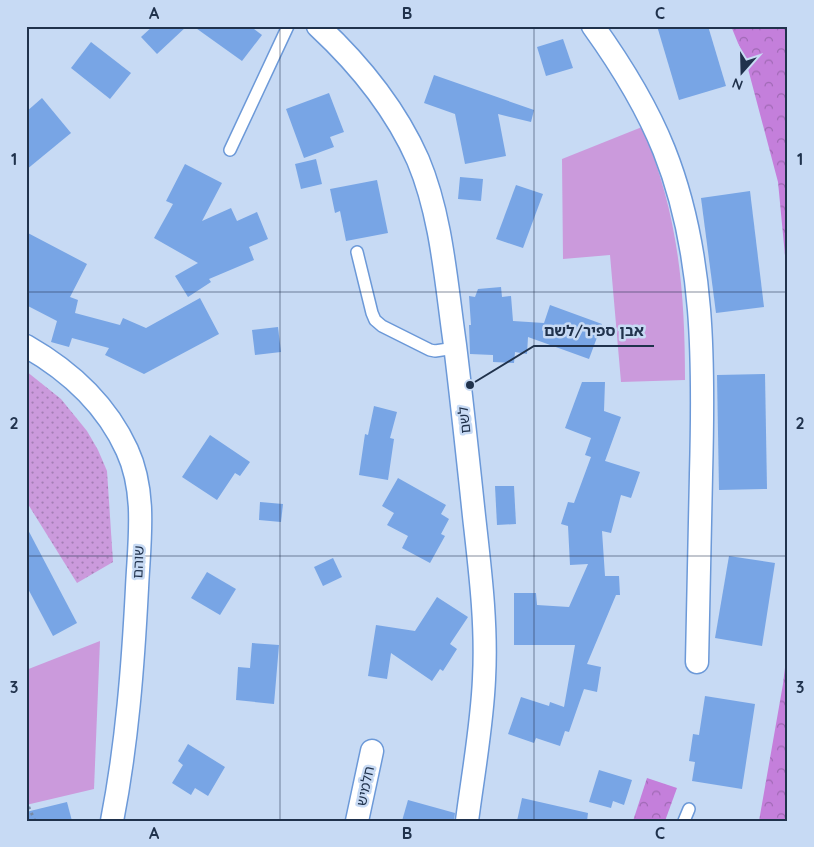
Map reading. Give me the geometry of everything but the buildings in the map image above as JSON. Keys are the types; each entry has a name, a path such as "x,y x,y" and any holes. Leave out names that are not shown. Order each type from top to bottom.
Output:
{"street":[{"name":"לשם","path":"318,26 356,64 392,111 418,161 428,187 435,215 455,348 481,574 484,637 482,700 467,821"},
{"path":"593,26 624,70 646,110 664,150 680,199 696,273 703,391 697,662"},
{"name":"שוהם","path":"26,346 68,374 103,409 117,430 128,452 140,499 134,649 125,747 112,821"},
{"name":"חלמיש","path":"357,821 372,750"}],"lane":[{"path":"230,150 288,26"},
{"path":"357,252 375,320 382,326 430,350 455,348"},
{"path":"684,821 689,809"}],"path":[{"path":"26,802 35,821"}],"shaded area":[{"path":"642,127 664,189 677,251 685,346 685,380 621,382 610,255 563,259 562,159"},
{"path":"26,371 61,399 87,431 107,471 113,562 77,583 26,501"},
{"path":"100,641 94,789 26,805 26,670"}],"green space":[{"path":"731,26 788,26 788,287 778,182 747,65"},
{"path":"788,643 788,821 759,821 783,684"},
{"path":"647,778 677,788 665,821 633,821"}],"place":[{"name":"אבן ספיר/לשם","path":"470,385"}]}
